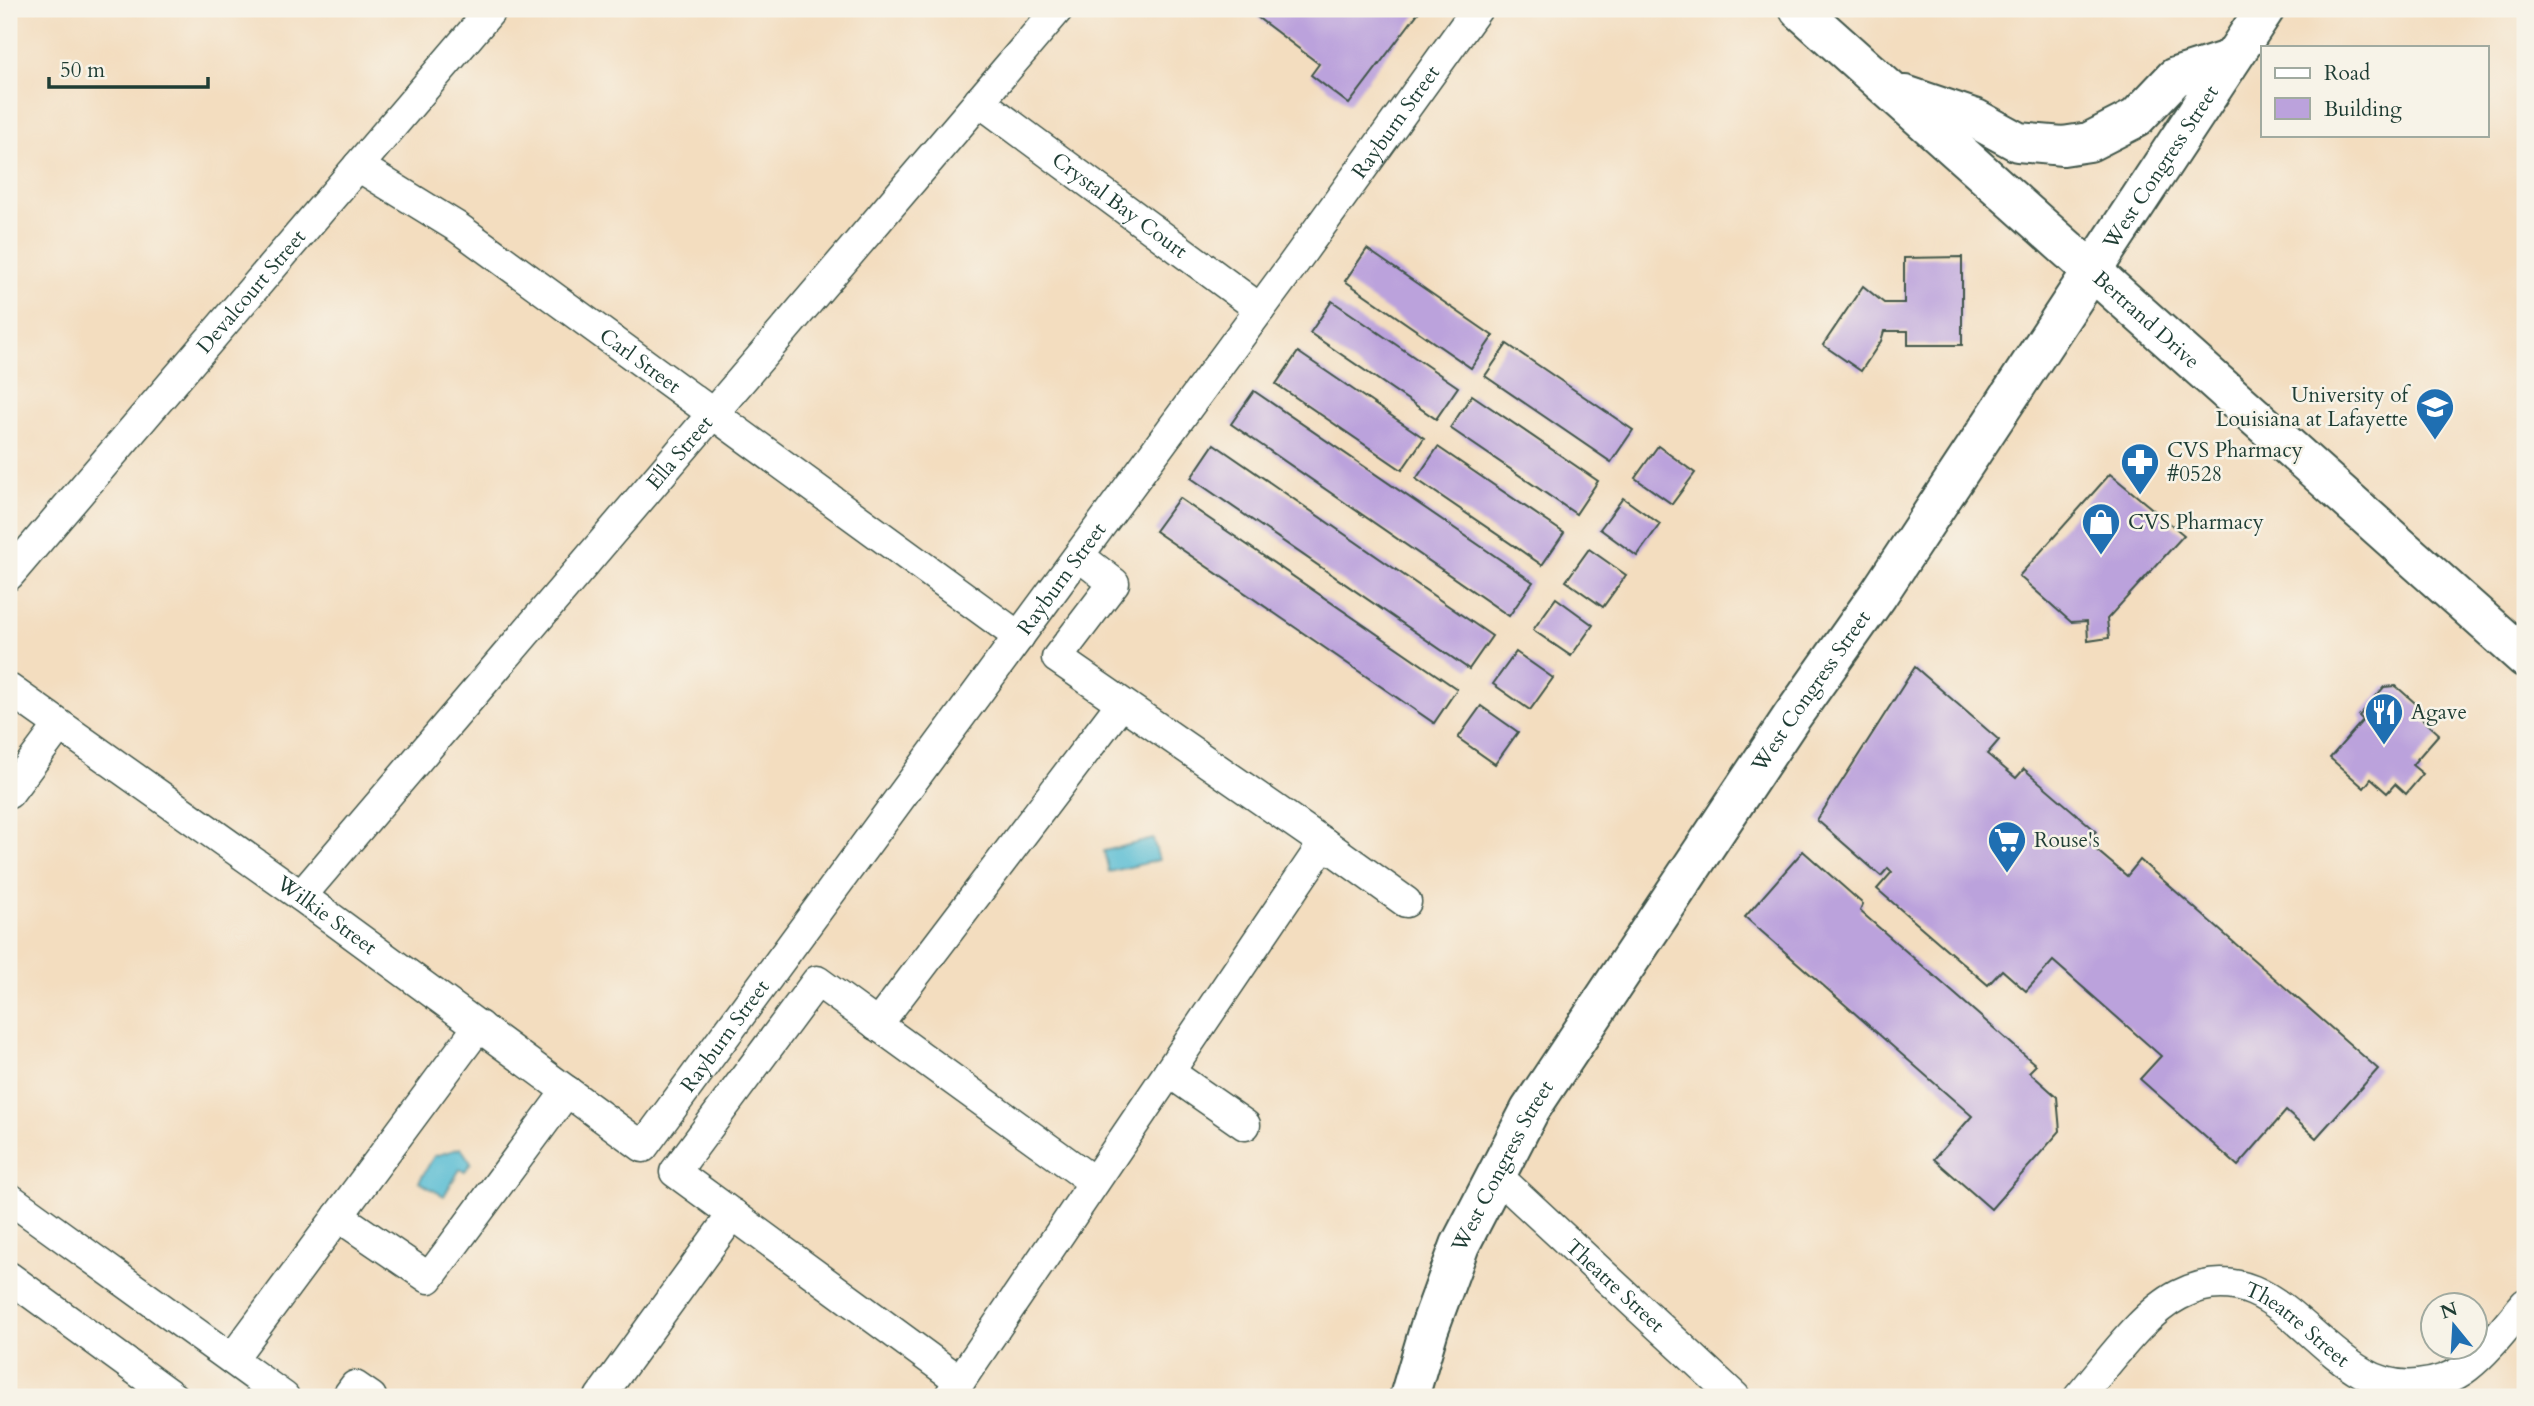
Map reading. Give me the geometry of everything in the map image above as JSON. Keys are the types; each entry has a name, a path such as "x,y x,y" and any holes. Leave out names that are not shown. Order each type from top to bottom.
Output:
{"main road":[{"name":"Bertrand Drive","path":"1798,9 2525,657"},
{"name":"West Congress Street","path":"1409,1397 1444,1284 1523,1121 1568,1049 1878,595 2264,9"},
{"path":"1888,89 1976,119 2018,142 2063,146 2090,142 2136,118 2175,77 2231,59"}],"street":[{"name":"Devalcourt Street","path":"9,575 492,9"},
{"name":"Ella Street","path":"301,896 1058,9"},
{"name":"Rayburn Street","path":"643,1147 1079,556 1477,9"},
{"name":"Crystal Bay Court","path":"979,102 1260,309"},
{"name":"Carl Street","path":"358,166 457,227 1019,637"},
{"path":"1079,556 1114,583 1057,658 1406,902"},
{"name":"Wilkie Street","path":"9,689 301,896 643,1147"},
{"path":"877,1025 1121,704"},
{"path":"9,793 59,726"},
{"path":"817,981 675,1172 733,1214 954,1389 1324,843"},
{"path":"784,956 1094,1182"},
{"path":"232,1359 479,1026"},
{"path":"703,1065 736,1090"},
{"path":"1169,1072 1245,1125"},
{"path":"338,1216 429,1278 567,1091"},
{"name":"Theatre Street","path":"1495,1174 1735,1397"},
{"path":"9,1198 284,1397"},
{"path":"600,1397 733,1214"},
{"path":"9,1277 173,1397"},
{"name":"Theatre Street","path":"2079,1397 2164,1304 2200,1288 2235,1286 2271,1298 2365,1376 2386,1384 2409,1386 2432,1384 2467,1367 2525,1304"}],"water":[{"path":"1153,839 1159,860 1109,872 1104,851"},
{"path":"461,1148 471,1163 465,1171 460,1169 444,1196 419,1182 434,1156"}],"building":[{"path":"1263,9 1421,9 1349,104 1311,75 1319,64 1257,17"},
{"path":"1367,249 1493,336 1471,368 1345,281"},
{"path":"1962,257 1962,345 1908,345 1908,331 1884,331 1881,341 1861,371 1823,345 1863,286 1884,303 1904,303 1904,258"},
{"path":"1332,301 1458,387 1436,419 1310,333"},
{"path":"1507,344 1633,430 1611,462 1485,376"},
{"path":"1298,352 1424,438 1402,470 1276,384"},
{"path":"1254,391 1533,582 1509,616 1231,424"},
{"path":"1472,395 1598,481 1576,514 1450,428"},
{"path":"1214,444 1492,636 1469,669 1191,478"},
{"path":"1658,446 1695,473 1672,504 1635,478"},
{"path":"1438,447 1564,533 1542,565 1416,479"},
{"name":"CVS Pharmacy","path":"2110,474 2184,535 2107,619 2109,638 2088,641 2087,621 2071,622 2019,576"},
{"path":"1179,498 1457,689 1434,723 1155,531"},
{"path":"1623,498 1660,524 1637,556 1600,529"},
{"path":"1589,549 1626,575 1603,607 1566,581"},
{"path":"1556,598 1593,625 1571,656 1533,630"},
{"path":"1516,652 1553,678 1530,710 1493,684"},
{"path":"1915,667 1999,740 1987,754 2016,778 2024,769 2096,831 2087,842 2127,876 2140,860 2378,1069 2316,1138 2286,1111 2238,1166 2140,1079 2161,1056 2053,961 2026,991 2002,970 1988,985 1877,889 1892,872 1888,868 1881,876 1817,820"},
{"name":"Agave","path":"2396,686 2423,710 2418,715 2439,734 2412,765 2423,774 2406,794 2395,784 2387,793 2371,779 2364,788 2330,758 2363,720 2359,716 2384,687"},
{"path":"1481,706 1518,732 1495,764 1458,738"},
{"path":"1803,851 1863,904 1860,911 2036,1065 2029,1072 2057,1097 2060,1131 1991,1209 1934,1159 1972,1116 1745,917"}],"place":[{"name":"University of Louisiana at Lafayette","path":"2435,441"},
{"name":"CVS Pharmacy #0528","path":"2140,496"},
{"name":"CVS Pharmacy","path":"2101,556"},
{"name":"Agave","path":"2384,746"},
{"name":"Rouse's","path":"2007,874"}]}
